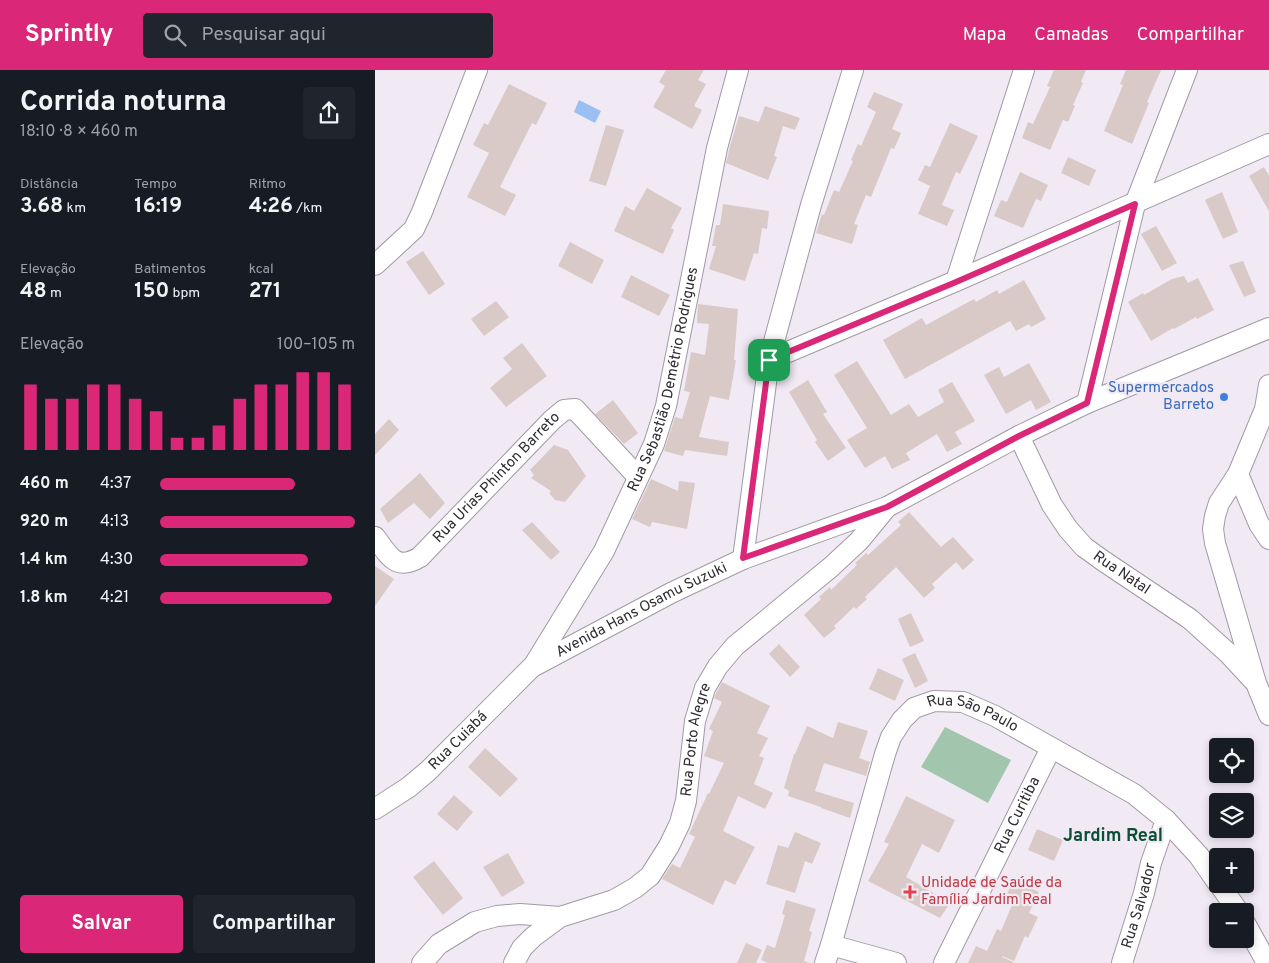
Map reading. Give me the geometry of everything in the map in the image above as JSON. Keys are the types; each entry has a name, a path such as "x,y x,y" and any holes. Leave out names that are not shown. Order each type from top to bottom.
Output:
{"street":[{"path":"375,265 414,229 477,70"},
{"name":"Rua Sebastião Demétrio Rodrigues","path":"534,665 603,550 654,444 666,406 717,148 738,70"},
{"path":"956,282 1024,70"},
{"path":"1087,403 1135,204 1187,70"},
{"path":"743,558 769,360 811,205 850,73"},
{"path":"769,360 956,282 1269,144"},
{"name":"Avenida Hans Osamu Suzuki","path":"534,665 671,593 743,558 887,507 1019,436 1087,403 1269,328"},
{"path":"1269,385 1265,409 1238,474 1219,503 1213,529 1215,544 1256,683 1269,715"},
{"name":"Rua Urias Phinton Barreto","path":"375,537 389,555 400,563 411,563 420,558 552,420 564,410 575,409 637,476"},
{"name":"Rua Natal","path":"1019,436 1052,506 1068,529 1084,547 1190,620 1228,653 1256,683"},
{"path":"1238,474 1259,524 1269,539"},
{"name":"Rua Porto Alegre","path":"514,963 522,948 533,937 560,917 615,900 650,876 669,846 680,823 686,801 695,721 705,688 718,666 735,646 831,567 859,541 887,507"},
{"name":"Rua Cuiabá","path":"375,809 409,787 428,771 534,665"},
{"name":"Rua São Paulo","path":"828,954 891,737 902,720 915,708 934,701 963,702 995,716 1133,794 1166,820 1199,856 1209,870"},
{"name":"Rua Curitiba","path":"944,963 1051,748"},
{"name":"Rua Salvador","path":"1122,963 1145,893 1151,863 1166,820"},
{"path":"422,963 439,944 475,922 497,916 519,914 560,917"},
{"path":"1254,939 1267,963"},
{"path":"828,954 895,963"}],"green space":[{"path":"945,727 1011,760 988,803 921,767"}],"water":[{"path":"579,100 601,111 595,123 574,112"}],"building":[{"path":"666,70 704,70 698,80 706,84 694,106 702,110 692,129 653,107 665,86 659,82"},
{"path":"1054,70 1086,70 1068,122 1063,120 1050,150 1022,138 1028,122 1033,124 1050,87 1047,86"},
{"path":"1126,70 1161,70 1132,144 1104,131 1123,85 1120,84"},
{"path":"509,84 547,103 536,125 532,123 500,187 516,195 505,216 467,197 489,153 473,145 484,123 488,125"},
{"path":"874,92 903,104 892,129 901,133 894,149 891,148 871,197 866,195 854,224 858,225 852,244 816,233 822,214 824,215 834,190 839,192 853,161 851,160 858,144 861,146 876,112 867,107"},
{"path":"765,106 800,118 795,130 783,126 774,156 777,157 768,180 726,163 739,116 759,122"},
{"path":"950,123 978,136 960,174 956,172 942,205 954,210 947,226 918,214 930,186 918,180 925,165 930,167"},
{"path":"606,125 624,130 606,186 589,181"},
{"path":"1068,157 1096,170 1089,186 1061,173"},
{"path":"1264,167 1269,176 1269,211 1249,176"},
{"path":"1020,172 1048,185 1041,201 1036,199 1023,228 994,216 1001,200 1007,202"},
{"path":"647,188 682,208 671,228 674,230 663,254 614,231 625,206 634,211"},
{"path":"1222,192 1238,232 1223,239 1205,200"},
{"path":"723,204 769,211 767,229 762,228 758,254 754,253 745,281 709,269 716,246 712,246 716,225 720,225"},
{"path":"1156,226 1177,263 1162,271 1141,234"},
{"path":"570,242 604,260 592,284 558,266"},
{"path":"423,251 445,284 429,295 406,262"},
{"path":"1243,261 1256,292 1244,297 1229,265"},
{"path":"631,275 670,295 659,316 621,297"},
{"path":"1184,276 1188,283 1198,278 1214,310 1173,328 1151,341 1128,302 1172,279"},
{"path":"1024,280 1046,319 1031,327 1029,324 1016,331 1010,321 905,379 883,340 922,318 926,325 974,299 976,302 997,290 999,294"},
{"path":"496,301 509,317 484,336 471,319"},
{"path":"698,304 738,309 734,360 736,360 729,400 710,396 699,437 729,442 727,456 685,450 683,456 664,451 675,417 682,419 690,392 684,391 691,352 705,355 709,324 697,323"},
{"path":"522,343 547,376 506,407 490,388 512,369 503,358"},
{"path":"857,361 891,415 909,404 918,417 944,402 938,390 952,382 975,421 955,432 962,444 947,452 937,434 906,453 910,460 892,469 885,456 865,468 847,440 867,428 834,375"},
{"path":"1029,363 1051,402 1036,410 1031,400 1006,414 984,375 999,367 1004,377"},
{"path":"808,380 827,412 823,414 846,448 828,461 815,442 817,440 789,392"},
{"path":"613,400 638,433 624,444 595,414"},
{"path":"389,419 399,430 375,455 375,434"},
{"path":"554,445 568,450 586,476 565,502 555,500 549,493 551,491 531,478 534,475 530,470"},
{"path":"420,473 445,503 430,519 414,503 388,523 380,509"},
{"path":"651,479 678,491 679,481 695,483 687,529 652,522 650,527 632,519"},
{"path":"909,512 941,547 953,537 974,560 963,570 956,562 932,584 935,588 924,598 896,567 865,597 867,599 856,609 854,607 834,626 836,628 824,638 804,615 821,599 819,597 830,587 831,590 857,565 855,563 866,553 868,555 901,525 898,522"},
{"path":"532,522 560,552 551,560 522,530"},
{"path":"375,566 394,579 375,606"},
{"path":"911,613 924,641 910,647 898,619"},
{"path":"779,644 800,667 790,677 769,654"},
{"path":"915,653 928,681 915,688 902,659"},
{"path":"878,668 904,680 895,701 869,689"},
{"path":"722,682 770,706 757,733 768,738 759,756 764,758 754,784 773,793 765,809 738,796 723,831 755,847 735,885 725,880 713,905 662,879 672,864 680,868 695,837 689,834 724,763 704,756 713,731 709,729 722,702 714,698"},
{"path":"838,722 868,731 859,758 870,762 866,776 824,763 815,791 854,803 850,818 788,796 789,791 784,788 794,754 807,726 833,738"},
{"path":"485,748 518,779 500,797 468,767"},
{"path":"454,795 473,812 457,831 437,814"},
{"path":"906,796 955,820 939,853 922,844 906,877 950,903 940,918 868,881 889,844 884,842"},
{"path":"1037,829 1063,840 1054,861 1028,850"},
{"path":"795,832 821,843 812,864 805,861 795,893 766,884 778,845 788,848"},
{"path":"508,853 525,883 502,897 483,867"},
{"path":"434,861 463,898 443,915 413,877"},
{"path":"1013,880 1039,892 1029,913 1038,917 1028,938 1025,936 1014,961 1002,956 1015,963 968,963 976,946 987,951 997,929 1001,931 1012,905 1004,901"},
{"path":"786,900 816,909 809,931 812,932 804,961 809,963 768,963 761,960 767,945 775,948 785,915 782,914"},
{"path":"746,943 762,950 756,963 737,963"}],"place":[{"name":"Supermercados Barreto","path":"1224,397"},
{"name":"Unidade de Saúde da Família Jardim Real","path":"910,892"}],"district":[{"name":"Jardim Real","path":"1113,836"}],"route":[{"path":"1135,204 1087,403 1019,436 887,507 743,558 769,360 956,282 1135,204"}]}
